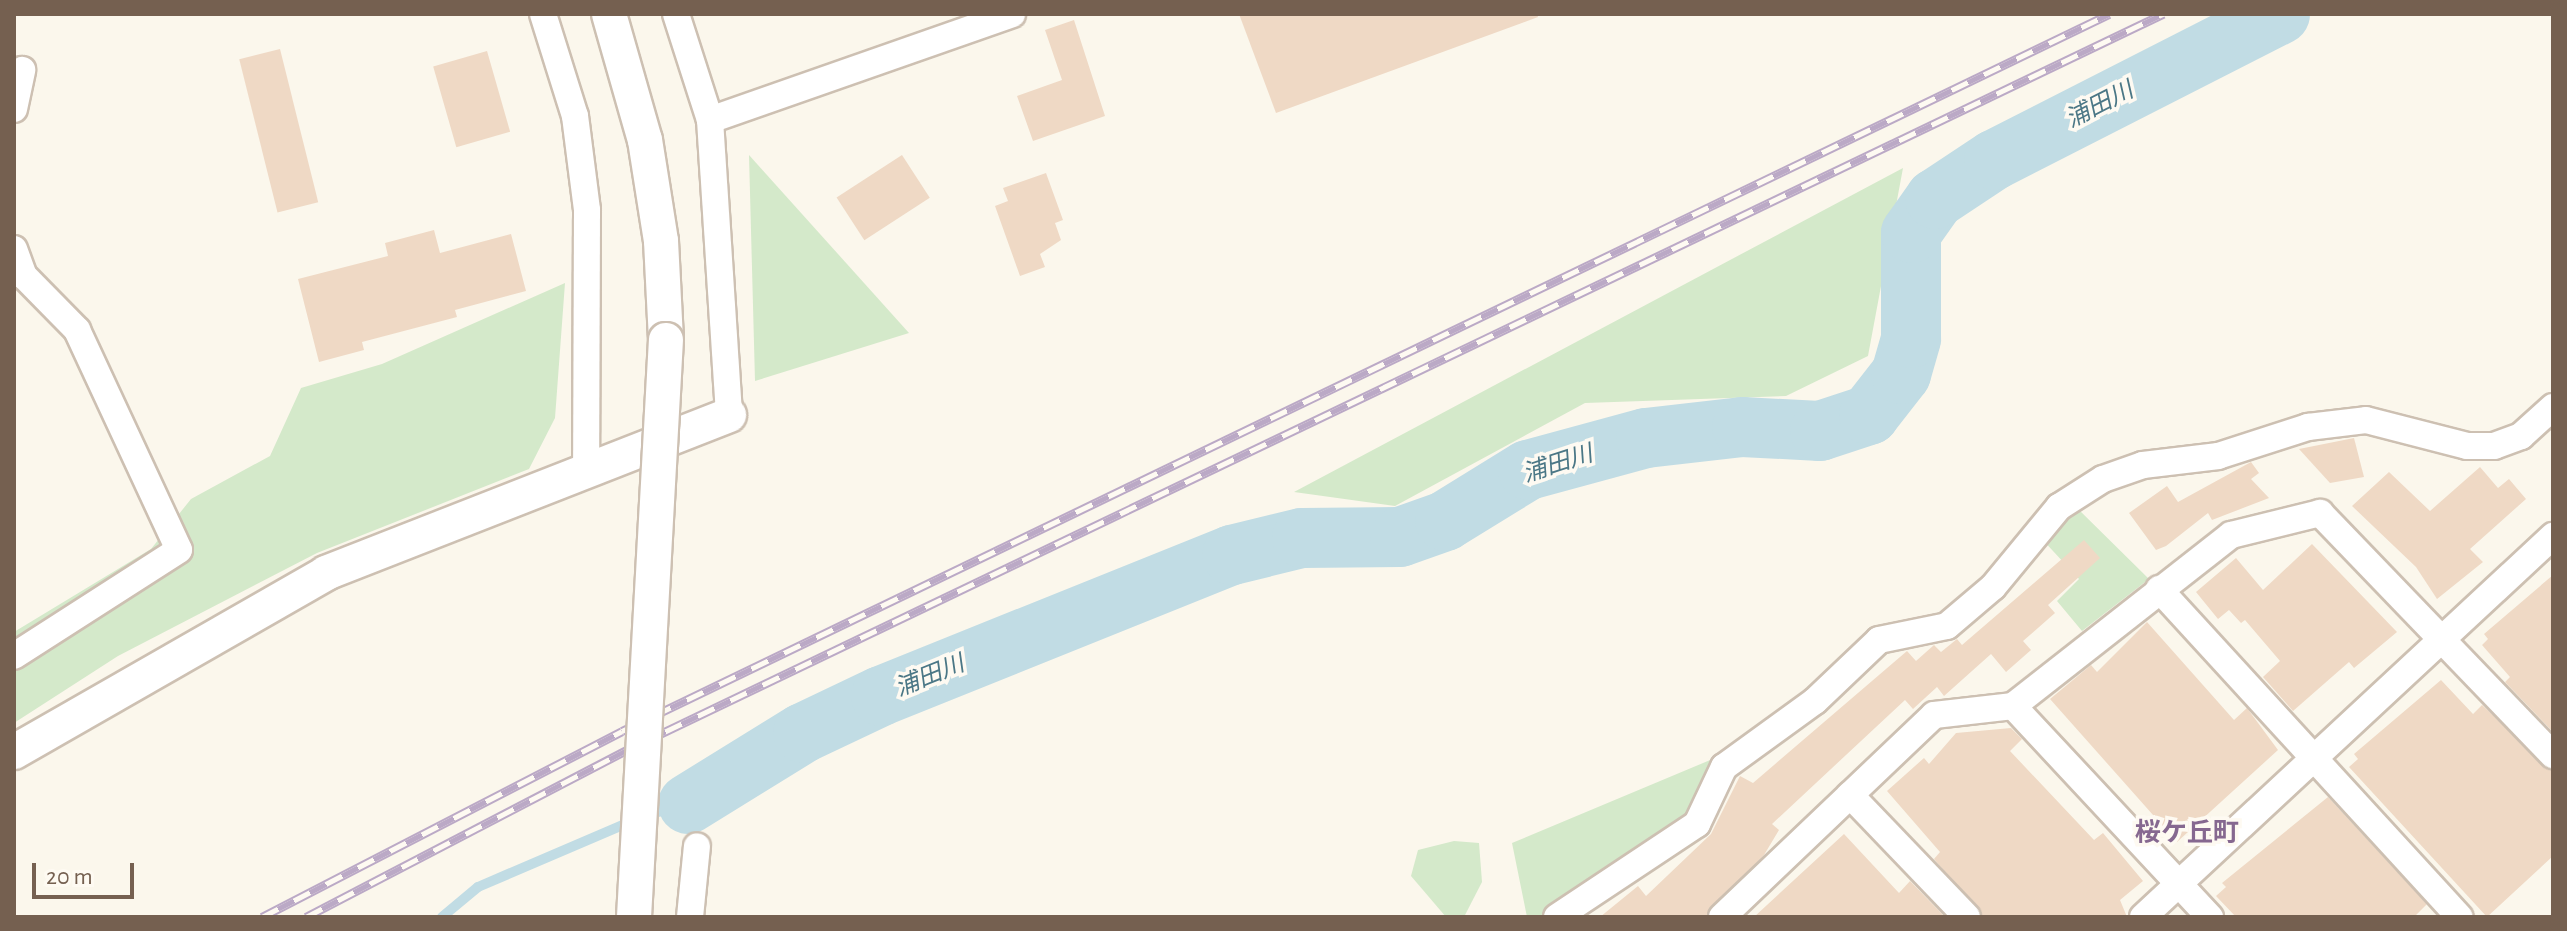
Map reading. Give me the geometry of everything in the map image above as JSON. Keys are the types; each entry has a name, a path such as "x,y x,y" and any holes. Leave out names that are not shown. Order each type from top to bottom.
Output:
{"street":[{"path":"543,14 575,116 587,210 586,470"},
{"path":"609,14 645,140 661,241 666,340 634,917"},
{"path":"14,752 326,573 729,415 710,120 676,14"},
{"path":"710,120 1012,14"},
{"path":"14,109 22,70"},
{"path":"14,249 24,276 77,330 179,550 14,656"},
{"path":"1557,917 1697,824 1724,767 1815,701 1879,640 1947,626 1993,587 2059,507 2103,479 2143,465 2218,456 2308,427 2366,420 2467,446 2494,446 2521,436 2553,407"},
{"path":"1722,917 1934,715 2013,706 2231,535 2320,513 2445,638 2553,755"},
{"path":"2143,917 2553,536"},
{"path":"2159,589 2460,917"},
{"path":"2013,706 2210,917"},
{"path":"1850,795 1967,917"},
{"path":"690,917 697,846"}],"green space":[{"path":"749,155 909,333 755,381"},
{"path":"1903,168 1868,356 1786,396 1585,403 1395,506 1294,492"},
{"path":"565,283 555,418 529,469 317,553 118,656 14,723 14,632 151,549 191,499 270,456 301,388 382,364"},
{"path":"2075,506 2149,579 2082,631 2057,601 2079,579 2040,537"},
{"path":"1715,758 1684,820 1584,881 1542,917 1527,917 1512,843"},
{"path":"1454,841 1479,843 1482,882 1464,917 1446,917 1411,876 1418,850"}],"building":[{"path":"1239,14 1537,14 1538,17 1276,113"},
{"path":"1074,20 1105,116 1033,141 1017,96 1062,80 1045,30"},
{"path":"280,49 318,202 277,212 239,59"},
{"path":"487,51 510,132 456,147 433,66"},
{"path":"902,155 930,198 864,240 837,197"},
{"path":"1046,173 1063,220 1055,223 1061,240 1040,254 1045,267 1020,276 995,206 1008,201 1003,188"},
{"path":"434,230 440,253 511,234 526,291 455,310 457,317 362,342 364,350 319,362 298,279 388,256 385,243"},
{"path":"2354,438 2364,477 2330,483 2299,449"},
{"path":"2251,462 2259,473 2251,479 2269,498 2212,520 2208,513 2166,546 2156,550 2129,513 2167,486 2178,502"},
{"path":"2480,467 2498,488 2509,479 2526,499 2470,549 2483,562 2437,599 2416,567 2352,506 2389,472 2430,511"},
{"path":"2084,540 2100,558 2048,605 2055,613 2023,641 2031,650 2006,672 1991,654 1944,696 1937,687 1913,709 1905,700 1772,824 1779,830 1764,855 1706,917 1600,917 1638,886 1646,896 1711,834 1740,776 1753,783 1907,651 1916,661 1934,645 1941,652 1957,639 1962,645"},
{"path":"2312,544 2397,632 2354,668 2349,662 2293,711 2263,677 2280,661 2245,620 2241,623 2229,610 2218,619 2196,592 2236,558 2263,590"},
{"path":"2553,575 2553,732 2505,682 2510,677 2482,645 2488,639 2484,634"},
{"path":"2147,622 2234,720 2247,708 2278,750 2177,842 2050,699 2091,665 2097,672"},
{"path":"2441,680 2473,714 2482,705 2553,771 2553,856 2487,917 2349,767 2358,759 2354,754"},
{"path":"2011,728 2022,739 2010,751 2094,840 2103,833 2143,881 2120,900 2127,917 1983,917 1934,859 1940,852 1887,791 1924,758 1929,764 1956,733"},
{"path":"2328,797 2427,904 2414,917 2236,917 2216,896 2226,887 2222,883"},
{"path":"1844,834 1899,893 1910,881 1945,917 1754,917"}],"waterway":[{"name":"浦田川","path":"688,804 803,733 881,696 1232,555 1302,538 1400,537 1445,521 1528,470 1646,438 1742,427 1820,431 1869,415 1901,374 1911,338 1911,233 1935,199 1994,160 2280,14"},
{"path":"647,815 688,804"},
{"path":"442,917 478,887 632,821"}],"railway":[{"path":"262,917 622,731 2109,14"},
{"path":"306,917 633,747 2163,14"}],"district":[{"name":"桜ケ丘町","path":"2187,834"}]}
